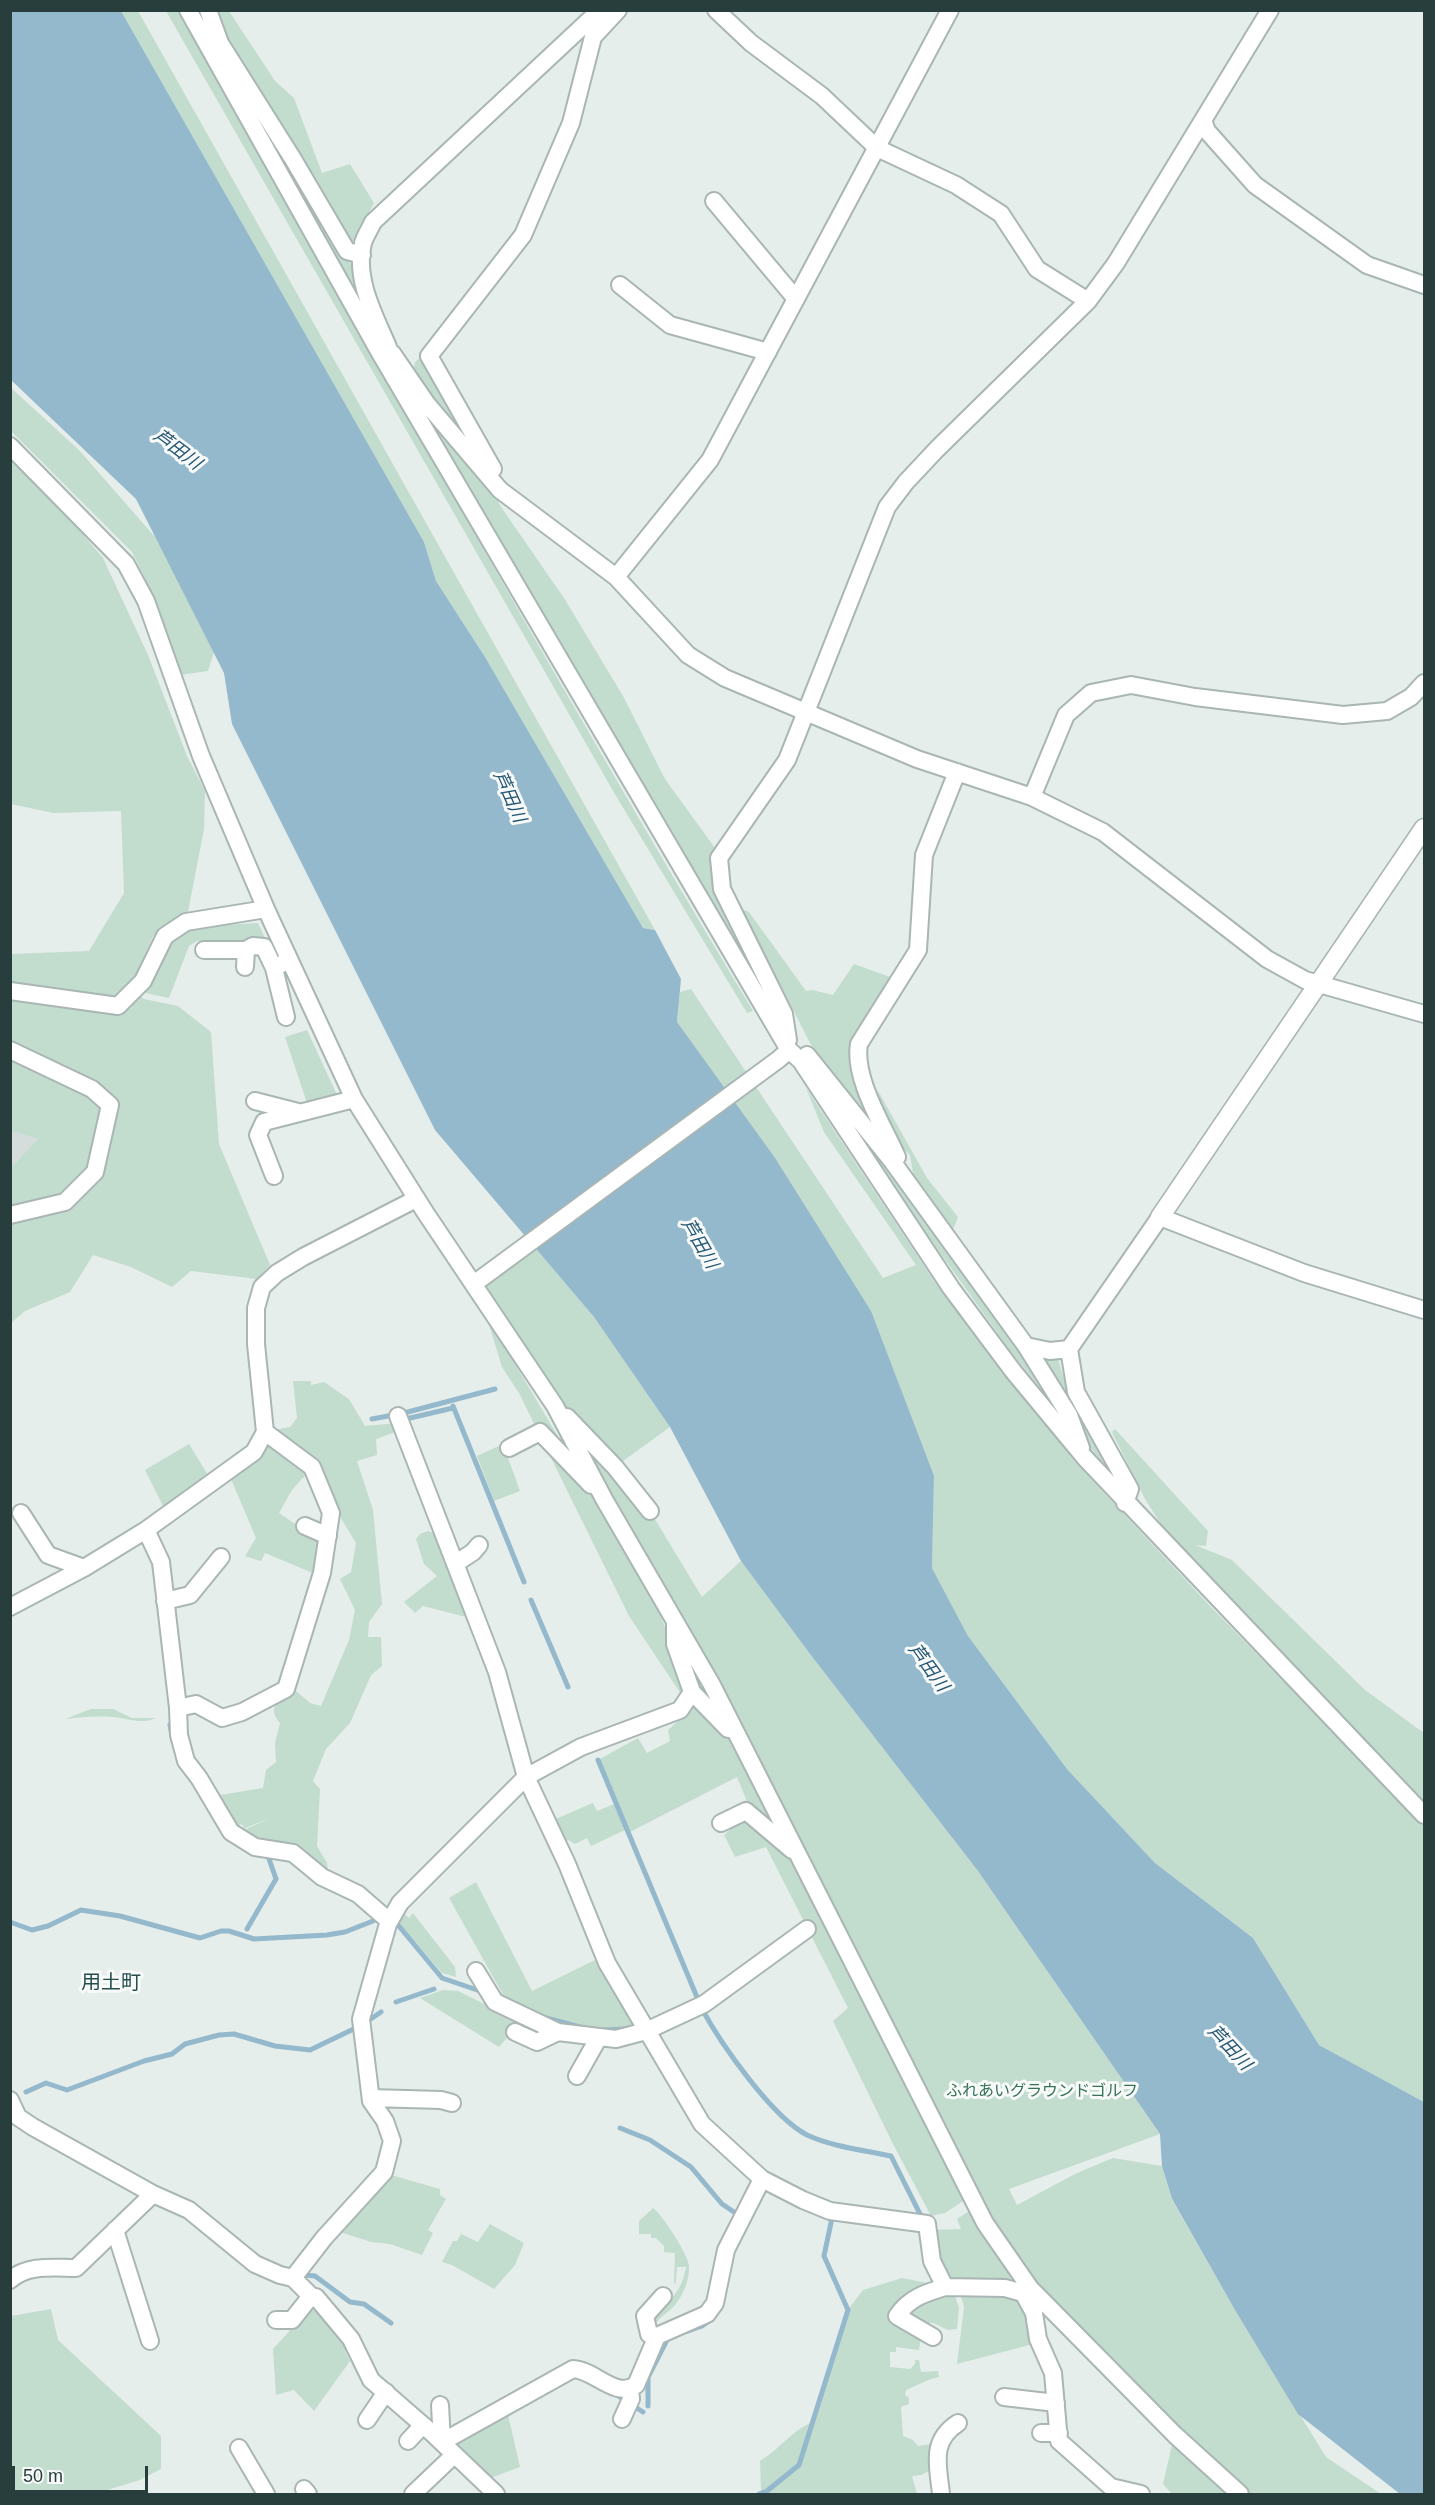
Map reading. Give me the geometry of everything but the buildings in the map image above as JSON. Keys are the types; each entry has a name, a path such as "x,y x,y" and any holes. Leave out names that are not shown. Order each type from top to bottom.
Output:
{"street":[{"path":"188,10 784,1054 801,1061 951,1288 1013,1371 1084,1458 1425,1815"},
{"path":"208,10 220,43 293,159 347,251 362,255"},
{"path":"600,10 373,222 363,243 365,291 384,350 427,404 500,490 616,577 688,656 725,678 917,759 1032,797 1103,832 1267,959 1317,985 1425,1014"},
{"path":"500,490 497,477 429,356 523,235 571,123 593,37 618,10"},
{"path":"716,10 751,43 822,96 877,148 956,184 1001,214 1037,269 1088,301"},
{"path":"616,577 710,460 950,10"},
{"path":"784,1054 784,1014 722,889 719,858 787,760 887,507 906,482 937,449 1088,301 1116,263 1270,10"},
{"path":"1203,120 1207,131 1255,185 1366,265 1425,285"},
{"path":"714,201 796,299"},
{"path":"620,285 670,325 768,352"},
{"path":"10,446 126,564 146,601 201,756 266,909 282,964 354,1099 416,1199 480,1279 555,1406 604,1498 735,1729 985,2223 1027,2291 1174,2435 1240,2494"},
{"path":"1032,797 1066,715 1091,693 1131,685 1195,697 1343,715 1387,711 1411,697 1425,683"},
{"path":"891,1161 897,1157 861,1077 859,1044 918,950 924,855 957,772"},
{"path":"1125,1503 1130,1489 1076,1392 1069,1349 1425,828"},
{"path":"10,991 118,1006 142,981 165,936 186,922 266,909"},
{"path":"204,950 246,950 253,946 264,947 282,964 285,1017"},
{"path":"245,968 246,950"},
{"path":"10,1050 93,1089 110,1105 95,1172 65,1202 10,1215"},
{"path":"480,1279 784,1054 808,1055 891,1161 1026,1346 1070,1415 1084,1458"},
{"path":"274,1176 258,1135 264,1122 354,1099"},
{"path":"255,1101 301,1113"},
{"path":"10,1607 84,1568 146,1530 254,1452 265,1432 256,1344 256,1308 262,1287 277,1273 303,1257 416,1199"},
{"path":"1160,1217 1304,1273 1425,1310"},
{"path":"1026,1346 1050,1351 1069,1349"},
{"path":"555,1406 615,1467 650,1511"},
{"path":"398,1416 501,1683 526,1778 567,1864 607,1963 702,2124 762,2180 830,2211 927,2224 933,2262 945,2287"},
{"path":"178,1708 196,1704 222,1718 242,1712 270,1691 286,1689 322,1573 331,1513 312,1467 265,1432"},
{"path":"510,1448 540,1432 604,1498"},
{"path":"21,1513 48,1555 84,1568"},
{"path":"305,1526 328,1536"},
{"path":"146,1530 161,1562 171,1640 179,1735 186,1761 199,1778 231,1832 255,1847 293,1853 322,1877 358,1894 389,1922"},
{"path":"455,1564 479,1545"},
{"path":"165,1601 190,1595 221,1557"},
{"path":"295,1610 306,1623"},
{"path":"675,1621 675,1644 692,1692 728,1729 735,1729"},
{"path":"293,2278 324,2238 384,2172 392,2141 385,2121 371,2098 362,2019 389,1922 400,1903 526,1778 581,1747 680,1710 692,1692"},
{"path":"721,1823 747,1811 799,1857"},
{"path":"476,1971 495,2002 558,2032 616,2039 646,2031 704,2004 807,1929"},
{"path":"515,2032 537,2042 558,2032"},
{"path":"577,2076 599,2037"},
{"path":"371,2098 441,2100 452,2103"},
{"path":"10,2100 14,2116 153,2194 189,2210 255,2264 280,2276 293,2278 311,2296 316,2297 351,2339 372,2380 496,2494"},
{"path":"663,2295 645,2316 649,2334 657,2336 707,2314 715,2303 726,2250 762,2180"},
{"path":"10,2280 17,2275 42,2267 76,2268 153,2194"},
{"path":"115,2230 150,2341"},
{"path":"933,2337 897,2316 904,2306 918,2295 945,2287 1005,2288 1027,2291"},
{"path":"1027,2291 1034,2313 1038,2339 1053,2373 1059,2441 1111,2487 1141,2494"},
{"path":"276,2320 292,2319 311,2296"},
{"path":"442,2442 573,2369 583,2370 616,2389 630,2389 636,2385 657,2336"},
{"path":"622,2419 631,2398 630,2389"},
{"path":"368,2420 386,2392"},
{"path":"1004,2397 1056,2403"},
{"path":"440,2405 442,2442"},
{"path":"937,2449 947,2430 958,2422"},
{"path":"408,2441 423,2425"},
{"path":"938,2430 935,2438 941,2494"},
{"path":"1041,2433 1059,2433"},
{"path":"239,2448 266,2494"},
{"path":"413,2494 454,2455"}],"shaded area":[{"path":"11,1131 38,1139 11,1169"}],"green space":[{"path":"121,11 138,11 655,930 643,928 485,657 436,581 424,542"},
{"path":"166,11 179,11 534,638 753,1011 747,1013 616,796"},
{"path":"217,11 229,11 275,81 294,98 322,173 350,164 374,203 352,243 224,31"},
{"path":"232,79 357,274 375,327"},
{"path":"422,356 501,507 564,598 623,696 665,779 715,848 719,891 769,998 609,732 409,391 415,362"},
{"path":"10,387 79,450 155,537 215,649 208,671 180,675 148,584 132,552 11,431"},
{"path":"11,460 68,517 103,558 148,655 187,756 205,791 204,829 186,922 153,936 130,987 144,999 178,1006 211,1032 219,1144 270,1265 257,1279 191,1271 172,1287 131,1267 93,1255 70,1292 25,1311 11,1323 10,1169 38,1139 11,1131 11,954 89,951 124,893 121,811 53,813 11,804"},
{"path":"742,909 749,912 806,991 812,990 833,995 854,964 893,978 854,1038 885,1146 810,1043"},
{"path":"258,923 265,938 250,939 235,944 197,941 189,946 169,998 141,992 172,937 207,926"},
{"path":"691,989 883,1278 916,1265 824,1132 806,1088 934,1281 1074,1461 1211,1607 1424,1826 1424,2102 1319,2045 1253,1938 1155,1863 1067,1769 968,1636 932,1568 934,1476 677,1022 680,992"},
{"path":"307,1030 337,1095 307,1103 285,1037"},
{"path":"812,1064 1021,1347 1058,1359 1063,1376 1118,1481 1014,1356 880,1169"},
{"path":"877,1089 927,1178 958,1217 952,1232 915,1185 910,1155 893,1133"},
{"name":"ふれあいグラウンドゴルフ","path":"531,1243 594,1317 670,1427 615,1467 650,1511 702,1597 741,1561 978,1871 1160,2134 1009,2189 1017,2205 1077,2173 1113,2158 1162,2166 1172,2200 1235,2310 1326,2457 1381,2494 1242,2494 1030,2288 871,2017 966,2199 945,2213 931,2216 833,2021 848,2008 766,1847 735,1857 724,1835 743,1819 755,1821 737,1777 628,1833 598,1760 638,1738 647,1753 670,1741 668,1730 689,1711 692,1692 675,1621 560,1405 486,1285"},
{"path":"486,1315 656,1602 687,1690 683,1697 629,1616 519,1393 502,1367"},
{"path":"293,1381 311,1381 311,1385 324,1382 349,1399 365,1426 397,1423 398,1431 376,1439 377,1455 357,1461 373,1510 382,1604 369,1622 368,1637 381,1637 382,1666 371,1675 350,1723 326,1749 313,1781 320,1789 317,1846 327,1863 329,1877 255,1841 242,1831 272,1817 243,1829 244,1826 241,1824 235,1829 214,1796 263,1788 266,1770 276,1762 275,1743 280,1723 274,1712 277,1703 296,1691 310,1703 321,1706 349,1640 355,1610 340,1579 351,1572 356,1543 336,1510 274,1430 290,1427 297,1418"},
{"path":"1115,1429 1208,1531 1206,1546 1195,1545 1232,1560 1365,1690 1424,1733 1424,1804 1167,1534 1145,1499 1112,1432"},
{"path":"275,1443 308,1472 292,1490 279,1513 304,1530 323,1538 315,1574 265,1553 261,1561 245,1556 256,1538 231,1479 260,1458 265,1448"},
{"path":"189,1444 208,1475 163,1506 145,1470"},
{"path":"503,1444 520,1491 494,1501 477,1456"},
{"path":"428,1531 436,1534 472,1614 466,1617 423,1606 415,1613 404,1602 437,1576 424,1564 416,1539 420,1534"},
{"path":"91,1709 113,1709 132,1718 155,1718 139,1721 107,1717 65,1719"},
{"path":"537,1778 556,1819 593,1803 597,1811 614,1804 625,1830 591,1846 587,1838 575,1844 568,1840 560,1843 533,1782"},
{"path":"476,1882 532,1991 595,1960 597,1966 604,1964 636,2024 631,2024 632,2028 594,2029 551,2018 506,2000 449,1898"},
{"path":"403,1913 409,1918 413,1913 455,1967 456,1977 442,1973 398,1922"},
{"path":"443,1990 458,1991 521,2022 499,2047 420,1998"},
{"path":"391,2175 440,2189 440,2195 446,2199 428,2230 433,2233 422,2255 390,2244 371,2242 337,2231 385,2178"},
{"path":"653,2208 674,2236 689,2266 687,2281 681,2297 654,2328 653,2316 675,2294 682,2282 686,2267 677,2267 674,2284 675,2253 664,2252 664,2246 656,2238 651,2238 651,2234 639,2234 639,2221"},
{"path":"971,2210 1011,2276 1009,2283 973,2283 947,2278 940,2265 933,2230 961,2229 957,2219"},
{"path":"490,2224 524,2243 515,2265 494,2289 452,2265 442,2262 453,2241 457,2241 461,2234 478,2242"},
{"path":"902,2278 938,2285 898,2306 921,2336 919,2350 896,2347 896,2352 890,2352 890,2367 910,2369 915,2364 915,2360 919,2360 921,2372 938,2371 939,2377 906,2390 905,2395 909,2398 909,2404 901,2407 903,2436 913,2440 918,2446 930,2444 933,2450 933,2469 921,2475 912,2476 917,2494 767,2494 761,2491 760,2461 797,2431 811,2423 847,2311 863,2290"},
{"path":"959,2289 1019,2299 1030,2312 1037,2343 957,2364 964,2307"},
{"path":"954,2293 959,2308 957,2329 948,2330 933,2323 914,2323 906,2309 919,2299"},
{"path":"310,2308 326,2318 349,2346 345,2351 350,2361 314,2411 294,2390 276,2395 273,2349"},
{"path":"51,2309 58,2340 161,2436 161,2469 140,2480 94,2494 11,2494 11,2316"},
{"path":"508,2415 520,2467 488,2479 456,2449 458,2443"},
{"path":"1172,2445 1228,2494 1172,2494 1163,2484"}],"water":[{"name":"芦田川","path":"10,11 121,11 424,542 436,581 485,657 643,928 655,930 681,979 677,1022 775,1158 871,1311 934,1476 932,1568 968,1636 1067,1769 1155,1863 1253,1938 1319,2045 1424,2102 1424,2494 1400,2494 1298,2414 1172,2199 1162,2166 1160,2134 978,1871 741,1561 670,1427 594,1317 435,1130 232,724 224,673 136,499 11,380"}],"waterway":[{"path":"372,1419 495,1389"},
{"path":"453,1406 524,1582"},
{"path":"407,1422 406,1419 453,1408"},
{"path":"531,1600 568,1687"},
{"path":"170,1725 173,1741"},
{"path":"598,1760 699,2002"},
{"path":"247,1929 276,1879 267,1853"},
{"path":"10,1922 32,1930 48,1926 81,1910 120,1916 200,1938 221,1931 229,1931 254,1939 327,1935 345,1932 373,1921"},
{"path":"398,1925 442,1978 483,1992"},
{"path":"396,2002 434,1989"},
{"path":"702,2009 748,2078 778,2113 793,2126 807,2135 827,2142 891,2156 922,2218"},
{"path":"26,2092 46,2083 67,2090 144,2061 172,2054 185,2044 219,2035 234,2034 275,2046 310,2050 362,2025 381,2012"},
{"path":"546,2018 580,2027"},
{"path":"604,2030 625,2029"},
{"path":"620,2128 650,2140 691,2167 722,2204 734,2212"},
{"path":"759,2494 767,2491 799,2465 848,2310 824,2256 832,2218"},
{"path":"305,2275 315,2276 350,2302 364,2304 391,2323"},
{"path":"688,2331 709,2321"},
{"path":"648,2406 648,2377 668,2338"},
{"path":"615,2394 643,2412"}],"district":[{"name":"用土町","path":"111,1983"}]}
